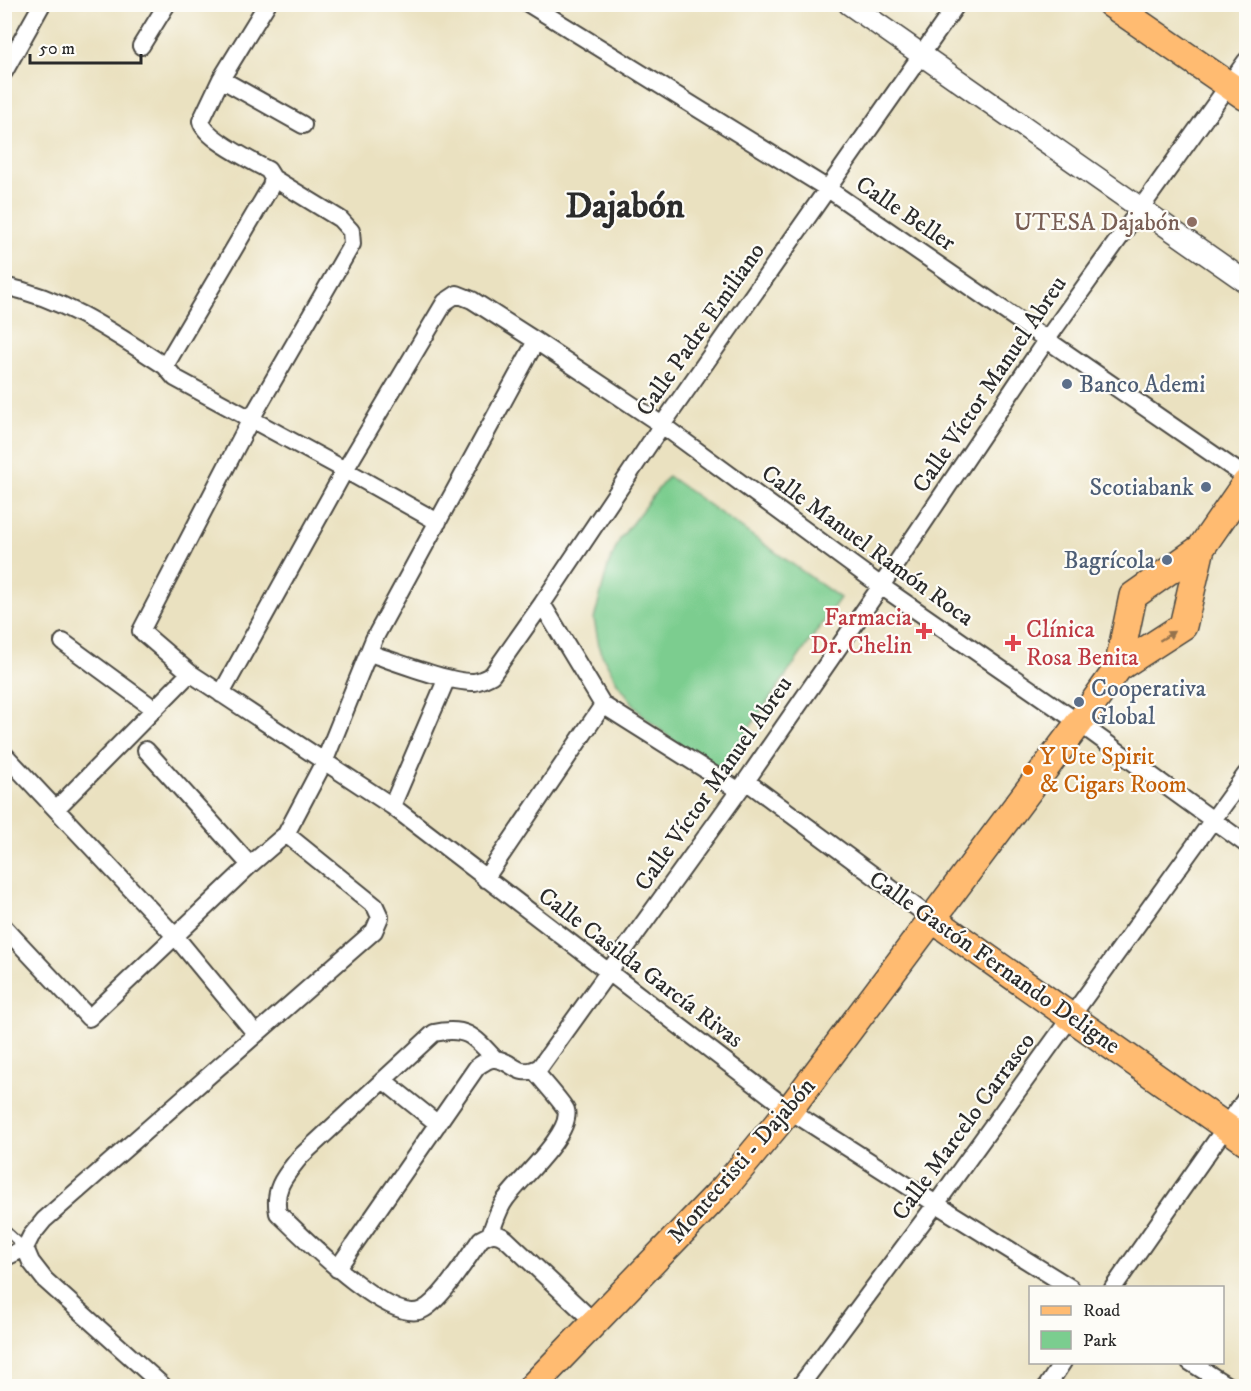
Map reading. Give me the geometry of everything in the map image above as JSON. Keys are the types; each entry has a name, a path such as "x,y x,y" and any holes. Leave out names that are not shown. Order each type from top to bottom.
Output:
{"main road":[{"path":"1111,4 1238,92"},
{"path":"1118,668 1133,596 1201,548 1246,483"},
{"path":"1118,668 1183,626 1201,548"},
{"name":"Montecristi - Dajabón","path":"533,1386 725,1186 789,1110 1118,668"},
{"name":"Calle Gastón Fernando Deligne","path":"931,918 1237,1134"}],"street":[{"path":"4,72 42,4"},
{"path":"141,46 167,4"},
{"path":"251,419 352,243 351,231 340,219 273,178 268,170 211,136 202,128 201,121 221,80 267,4"},
{"name":"Calle Beller","path":"529,4 828,189 1246,477"},
{"path":"849,4 920,56 1246,282"},
{"name":"Calle Padre Emiliano","path":"447,678 472,682 492,675 662,425 957,4"},
{"name":"Calle Víctor Manuel Abreu","path":"534,1070 540,1067 742,785 881,586 1047,339 1142,209 1238,92 1246,61"},
{"path":"221,80 303,125"},
{"path":"165,366 271,186 273,178"},
{"path":"4,286 31,292 54,301 100,324 165,366 175,378 438,522"},
{"name":"Calle Manuel Ramón Roca","path":"345,470 445,302 457,294 471,300 536,341 662,425 881,586 1079,723 1246,844"},
{"path":"4,927 89,1018 250,865 286,834 325,760 374,639 536,341"},
{"name":"Calle Casilda García Rivas","path":"251,419 141,631 190,673 392,806 789,1110 1069,1286"},
{"path":"221,694 345,470"},
{"path":"485,879 603,705 542,604"},
{"path":"63,642 153,708"},
{"path":"369,653 447,678 392,806"},
{"path":"56,809 190,673"},
{"name":"Calle Gastón Fernando Deligne","path":"603,705 742,785 931,918"},
{"path":"146,750 250,865"},
{"path":"4,754 175,936 255,1033"},
{"name":"Calle Marcelo Carrasco","path":"800,1386 936,1204 1246,774"},
{"path":"4,1258 25,1248 30,1236 44,1220 374,930 380,917 375,906 286,834"},
{"path":"490,1234 504,1201 563,1129 567,1119 565,1107 534,1070 521,1071 495,1059 478,1041 452,1029 434,1033 300,1157 282,1180 275,1200 278,1213 337,1269 403,1312 421,1311 435,1301 481,1239 490,1234 499,1234 594,1322"},
{"path":"337,1269 477,1067 487,1060 495,1059"},
{"path":"383,1080 438,1124"},
{"path":"1114,1286 1237,1134 1246,1098"},
{"path":"25,1248 31,1262 45,1280 163,1386"},
{"path":"1047,1386 1062,1364"},
{"path":"1193,1364 1228,1386"}],"lane":[{"path":"4,1229 25,1248"}],"green space":[{"path":"668,476 840,598 720,770 675,742 641,714 617,682 600,651 594,619 608,566 620,539"}],"place":[{"name":"UTESA Dajabón","path":"1192,222"},
{"name":"Banco Ademi","path":"1067,384"},
{"name":"Scotiabank","path":"1206,487"},
{"name":"Bagrícola","path":"1167,560"},
{"name":"Farmacia Dr. Chelin","path":"924,631"},
{"name":"Clínica Rosa Benita","path":"1013,643"},
{"name":"Cooperativa Global","path":"1079,702"},
{"name":"Y Ute Spirit & Cigars Room","path":"1028,770"}],"district":[{"name":"Dajabón","path":"625,204"}]}
